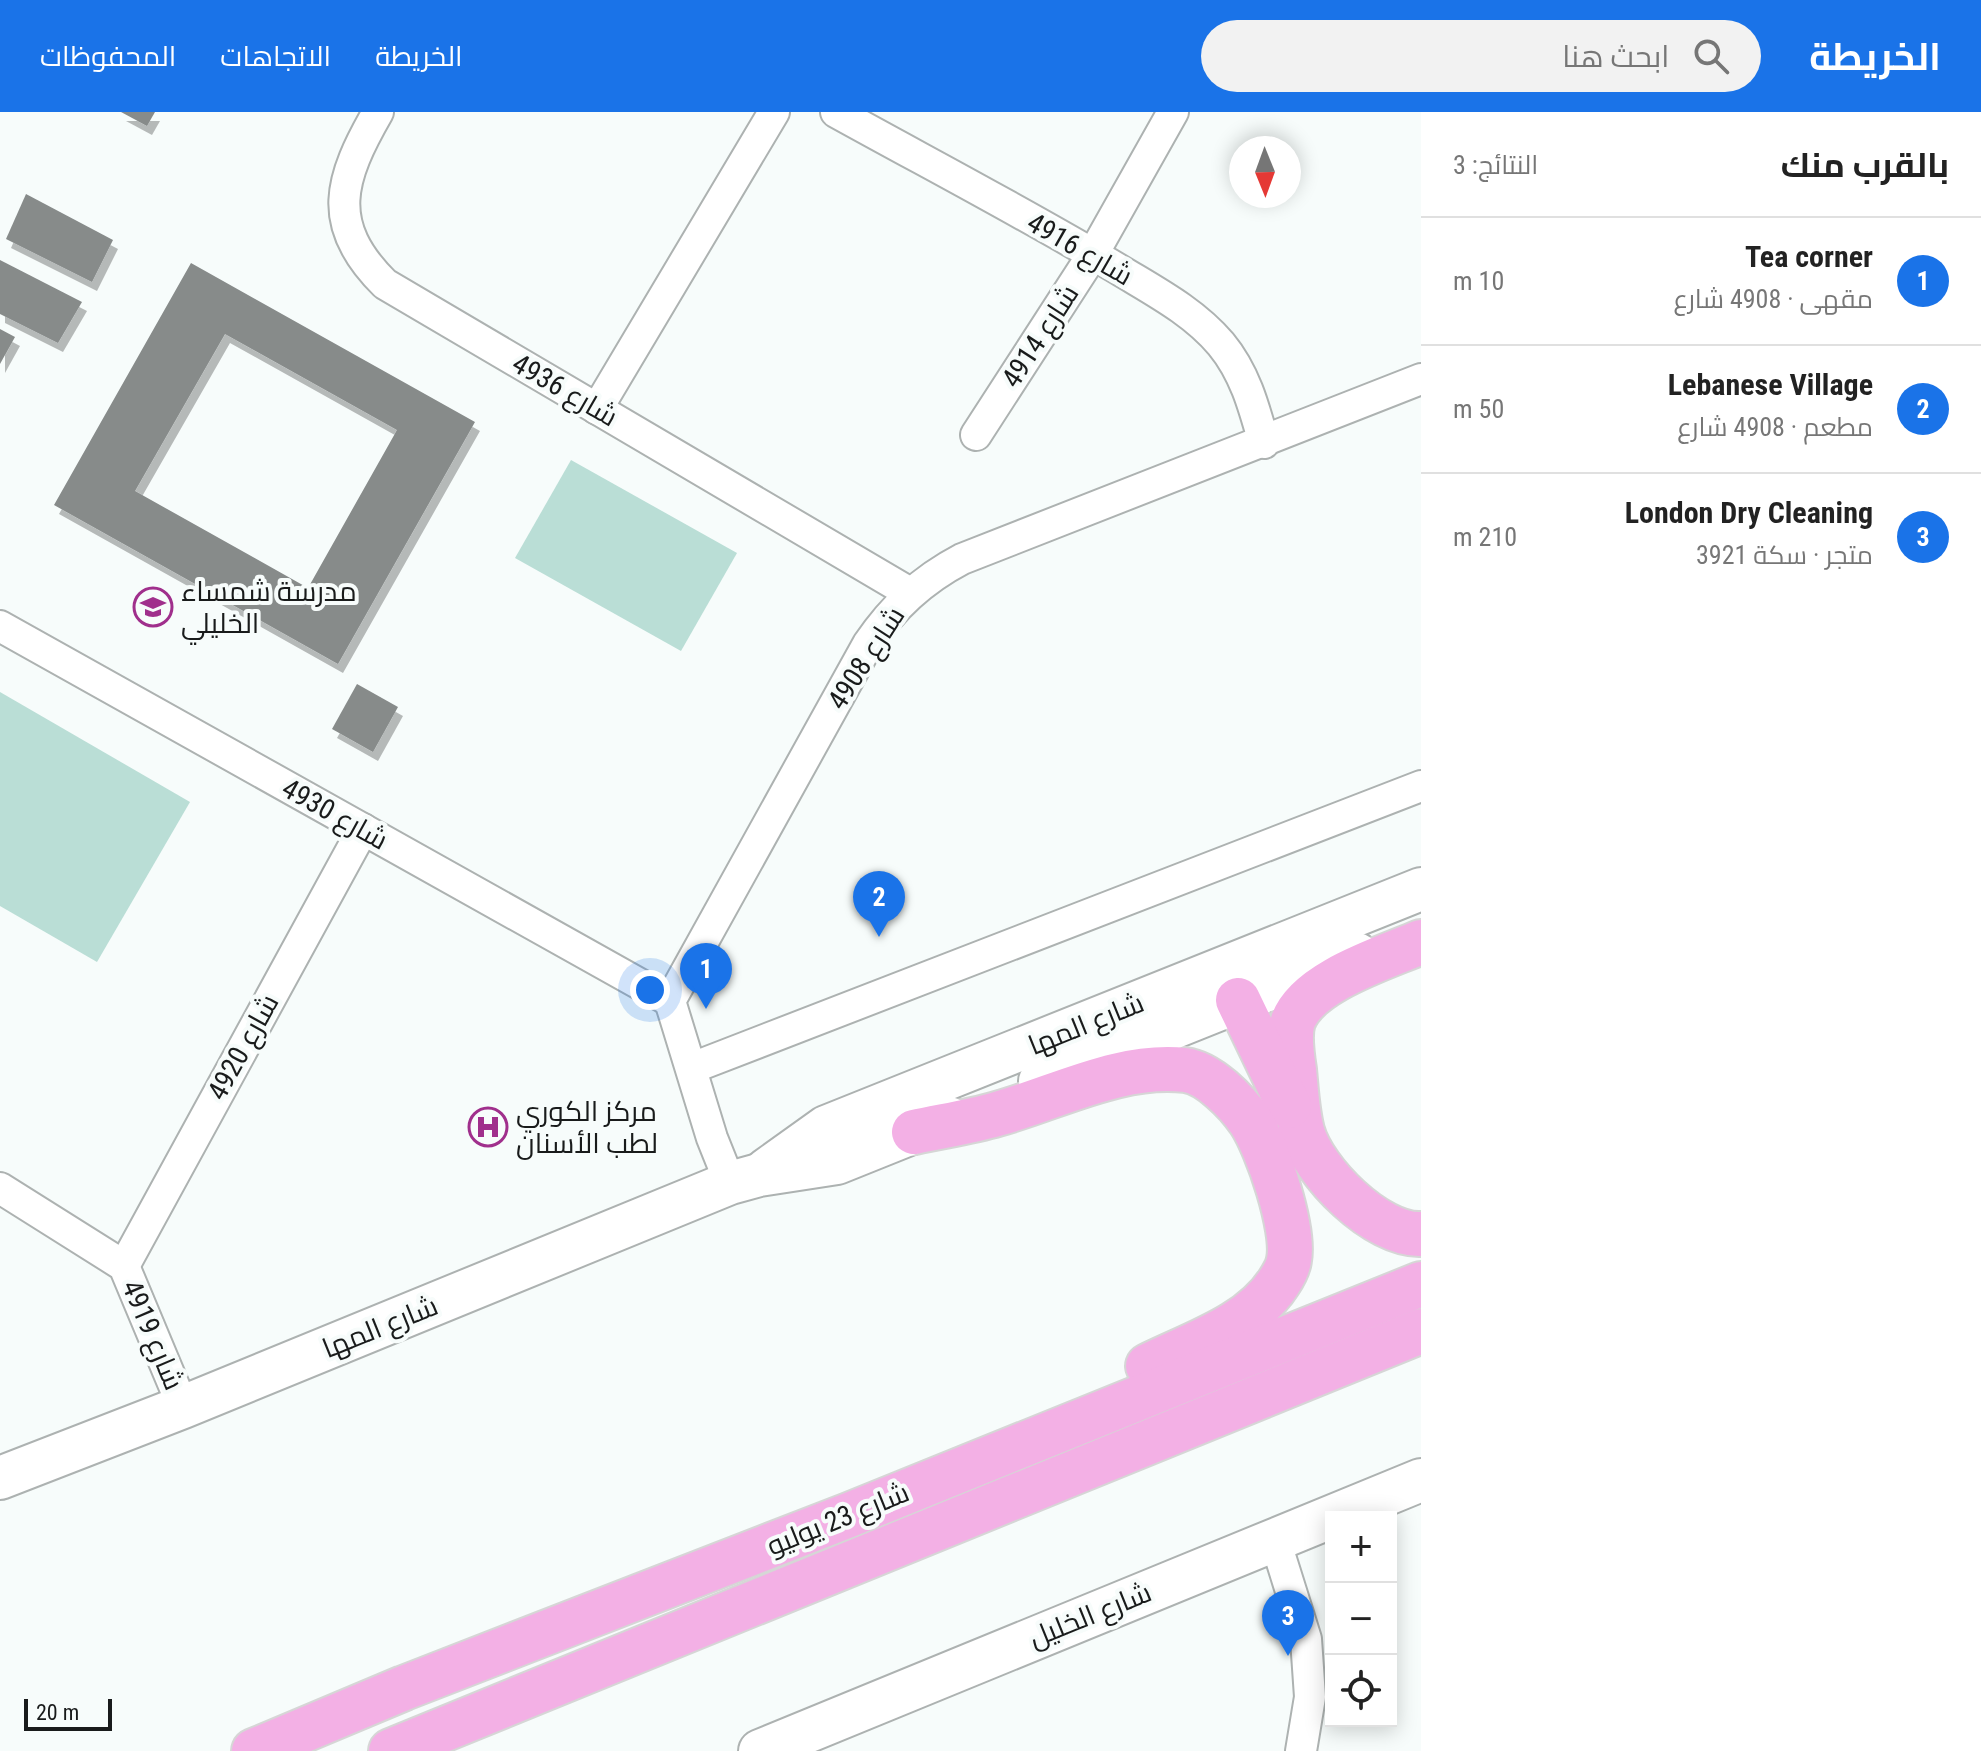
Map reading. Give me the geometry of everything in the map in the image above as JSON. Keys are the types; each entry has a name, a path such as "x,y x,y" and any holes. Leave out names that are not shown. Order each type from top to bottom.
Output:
{"main road":[{"path":"1302,1133 1293,1063 1293,1023 1306,1002 1335,980 1421,942"},
{"path":"849,1515 1243,1319 1265,1301 1281,1280 1290,1259 1287,1218 1231,1058 1229,1028 1238,1000"},
{"path":"1238,1000 1321,1167 1358,1205 1392,1230 1410,1235 1421,1234"},
{"path":"914,1132 996,1114 1143,1069 1189,1070 1224,1089 1251,1122"},
{"name":"شارع 23 يوليو","path":"254,1751 404,1688 849,1515 1421,1284"},
{"name":"شارع 23 يوليو","path":"391,1751 1421,1331"}],"street":[{"name":"4936 شارع","path":"378,112 354,155 346,182 346,220 352,239 366,263 385,284 910,593"},
{"path":"597,409 774,112"},
{"name":"4916 شارع","path":"836,112 1093,254 1185,310 1220,343 1245,382 1264,443"},
{"name":"4914 شارع","path":"976,435 1093,254 1173,112"},
{"name":"4908 شارع","path":"670,1001 868,644 894,608 910,593 962,559 1421,379"},
{"name":"4930 شارع","path":"0,626 670,1001"},
{"path":"692,1068 1421,786"},
{"name":"4920 شارع","path":"124,1266 363,829"},
{"name":"شارع المها","path":"0,1478 744,1179 826,1127 1421,889"},
{"path":"1187,984 1205,985 1238,1000 1266,972 1341,932 1369,910"},
{"name":"شارع المها","path":"744,1179 837,1163 1421,928"},
{"path":"670,1001 712,1138 744,1179"},
{"name":"4919 شارع","path":"0,1188 124,1266 183,1407"},
{"name":"شارع الخليل","path":"760,1751 1421,1480"},
{"path":"1275,1540 1306,1639 1310,1697 1301,1751"}],"green space":[{"path":"571,460 737,553 681,651 515,558"},
{"path":"0,692 190,802 97,962 0,906"}],"building":[{"path":"121,112 155,112 147,126"},
{"path":"26,194 113,240 92,282 6,239"},
{"path":"0,260 82,302 58,343 0,314"},
{"path":"191,263 475,422 338,664 54,505","holes":["225,334 397,430 308,588 135,491"]},
{"path":"0,329 15,337 0,364"},
{"path":"357,684 398,707 373,752 332,729"}],"place":[{"name":"مدرسة شمساء الخليلي","path":"153,607"},
{"name":"Lebanese Village","path":"879,937"},
{"name":"Tea corner","path":"706,1009"},
{"name":"مركز الكوري لطب الأسنان","path":"488,1127"},
{"name":"London Dry Cleaning","path":"1288,1656"}]}
